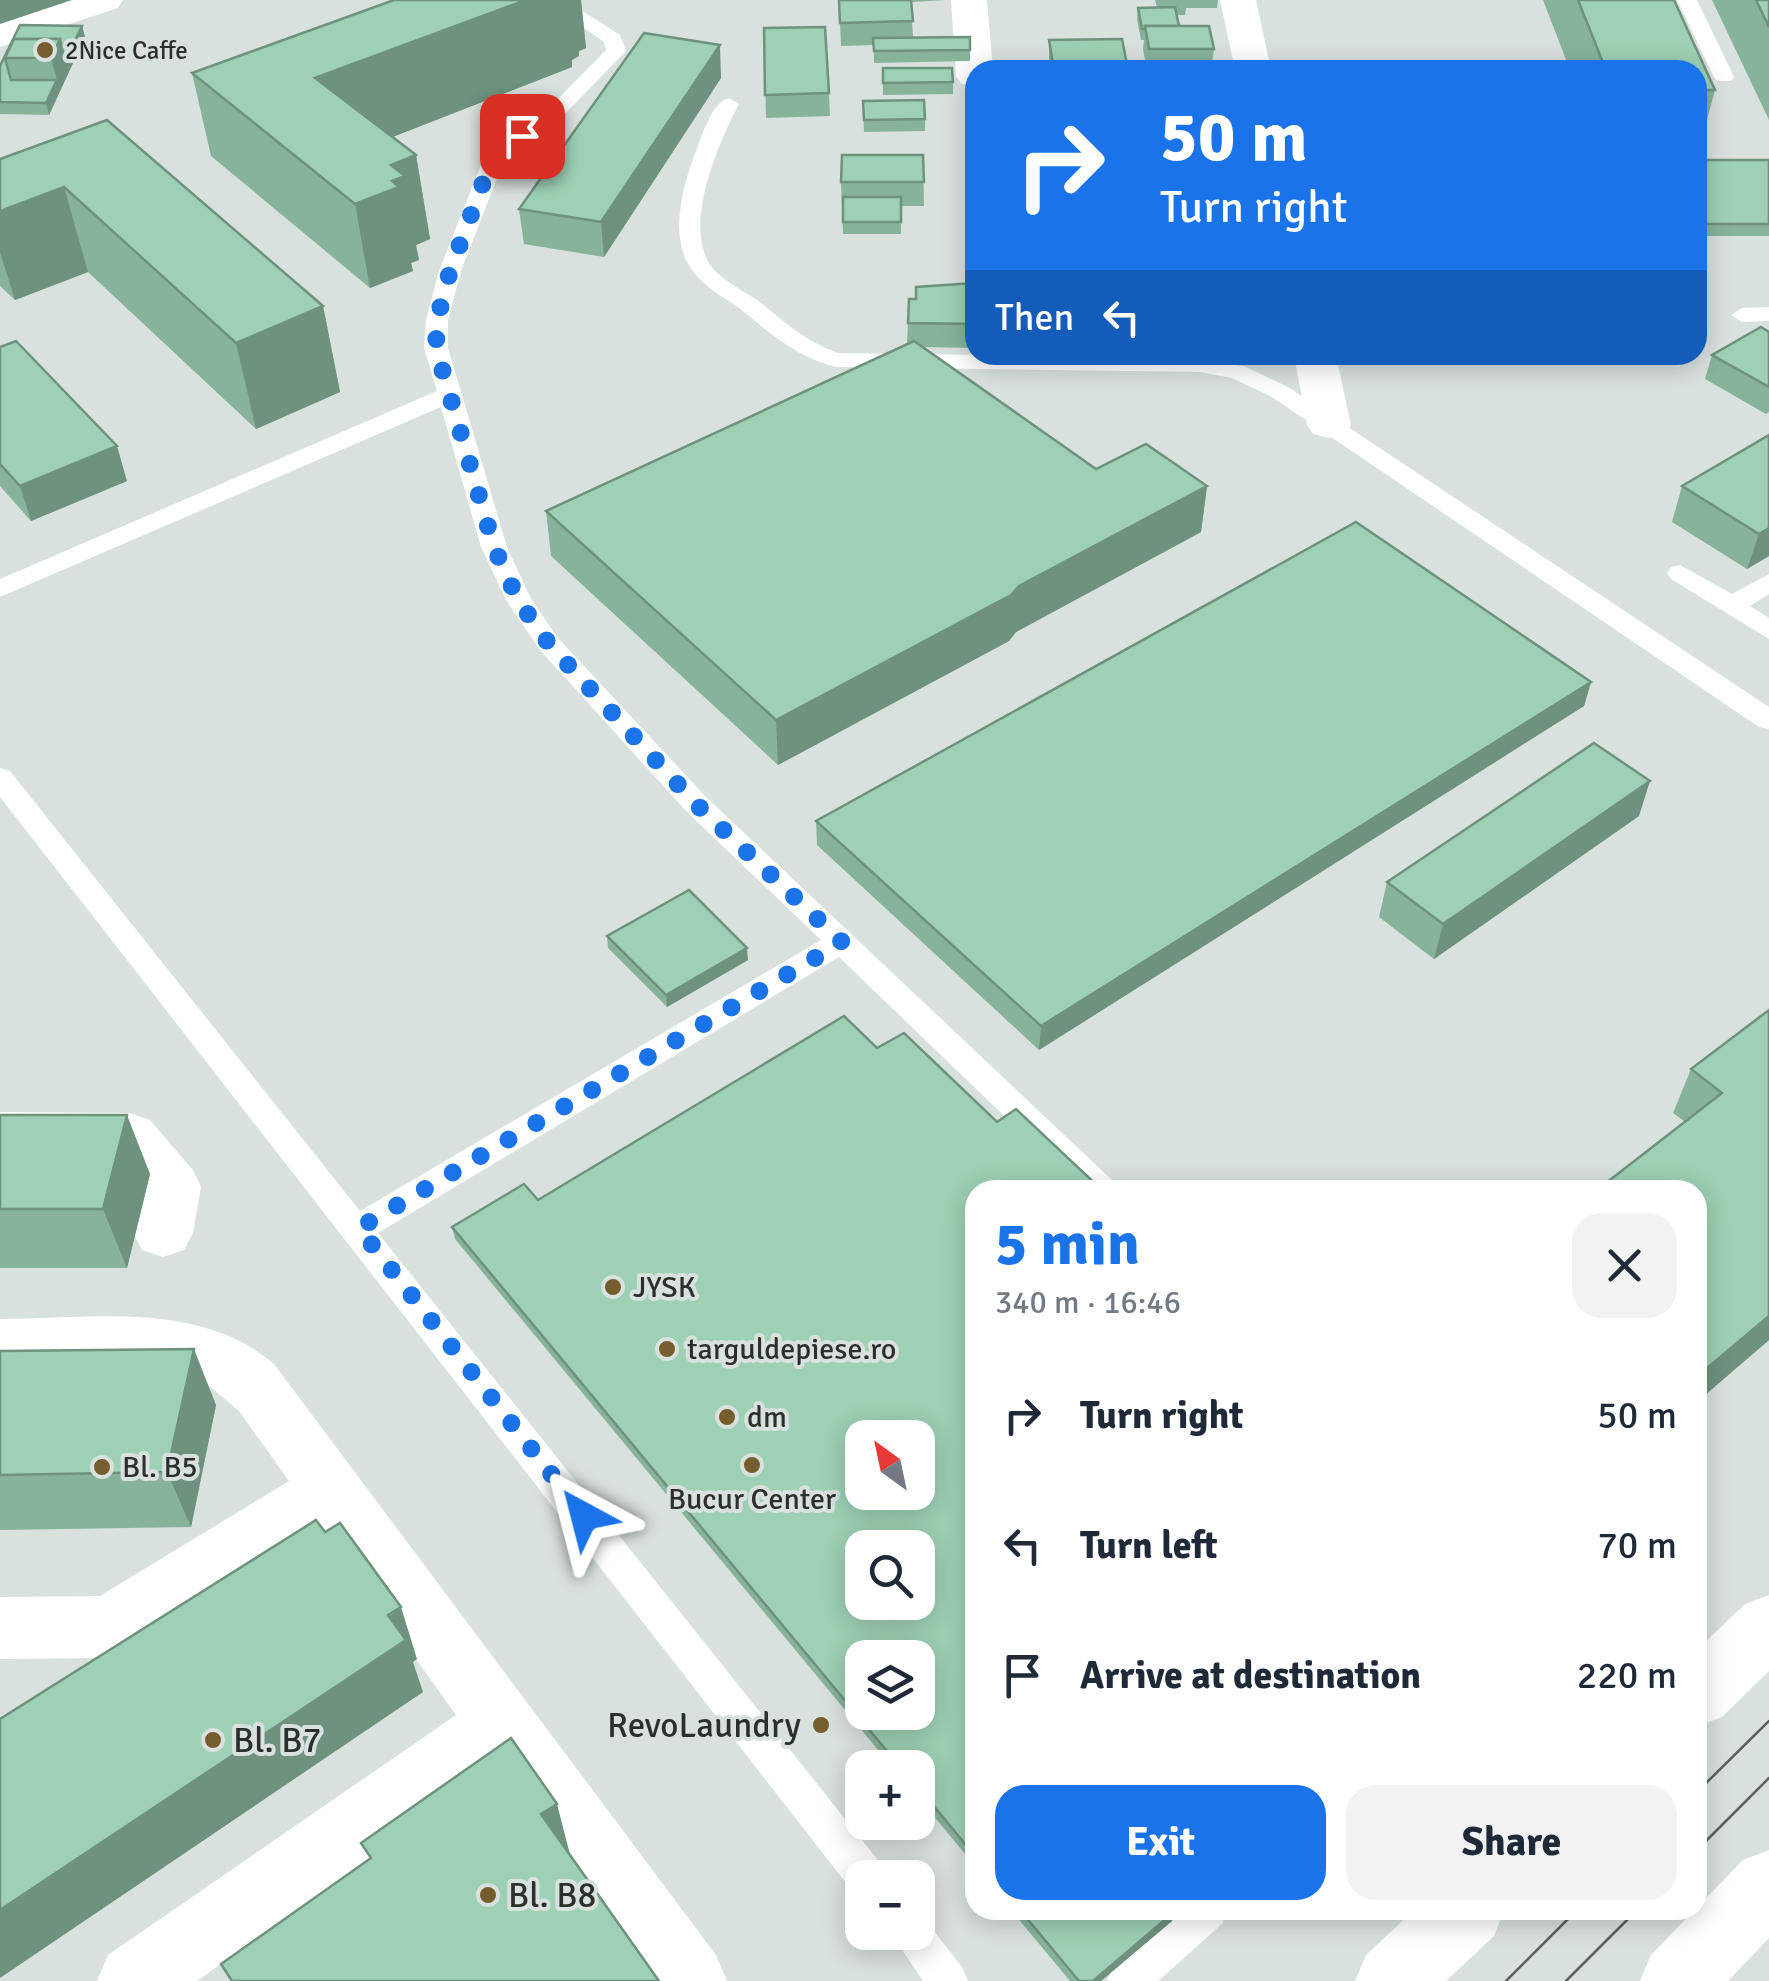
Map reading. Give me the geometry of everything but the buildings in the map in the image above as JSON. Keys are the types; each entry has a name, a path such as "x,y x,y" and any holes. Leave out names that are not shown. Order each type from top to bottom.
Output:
{"street":[{"path":"0,36 105,0"},
{"path":"969,0 974,60"},
{"path":"1238,0 1251,60"},
{"path":"1316,365 1329,425"},
{"path":"0,1135 130,1136 172,1186 163,1233"},
{"path":"0,1345 182,1345 237,1368 261,1392 690,1981"},
{"path":"0,1628 109,1627 332,1489"},
{"path":"1707,1685 1769,1626"},
{"path":"134,1981 503,1723"},
{"path":"1677,1981 1769,1886"},
{"path":"1392,1981 1457,1920"}],"lane":[{"path":"1687,0 1724,77"},
{"path":"573,11 612,39 616,51 547,121 495,157 450,271 437,320 436,348 494,547 518,600 538,629 696,804 1092,1180"},
{"path":"729,104 710,136 698,170 692,212 694,247 700,266 808,351 836,360 965,363"},
{"path":"1742,314 1769,314"},
{"path":"1078,365 1224,368 1266,384 1769,720"},
{"path":"0,588 452,394"},
{"path":"1680,573 1769,630"},
{"path":"1732,606 1769,582"},
{"path":"0,778 359,1228 853,1860"},
{"path":"359,1228 842,942"},
{"path":"1127,1981 1197,1920"},
{"path":"924,1950 948,1981"}],"tram line":[{"path":"1707,1782 1769,1721"},
{"path":"1707,1840 1769,1778"},
{"path":"1506,1981 1567,1920"},
{"path":"1566,1981 1627,1920"}],"place":[{"name":"2Nice Caffe","path":"45,50"},
{"name":"JYSK","path":"613,1287"},
{"name":"targuldepiese.ro","path":"667,1349"},
{"name":"dm","path":"727,1417"},
{"name":"Bucur Center","path":"752,1465"},
{"name":"Bl. B5","path":"102,1467"},
{"name":"RevoLaundry","path":"821,1725"},
{"name":"Bl. B7","path":"213,1740"},
{"name":"Bl. B8","path":"488,1895"}],"route":[{"path":"522,136 504,147 487,172 450,271 437,320 436,348 494,547 518,600 549,644 696,804 842,942 359,1228 584,1516"}]}
